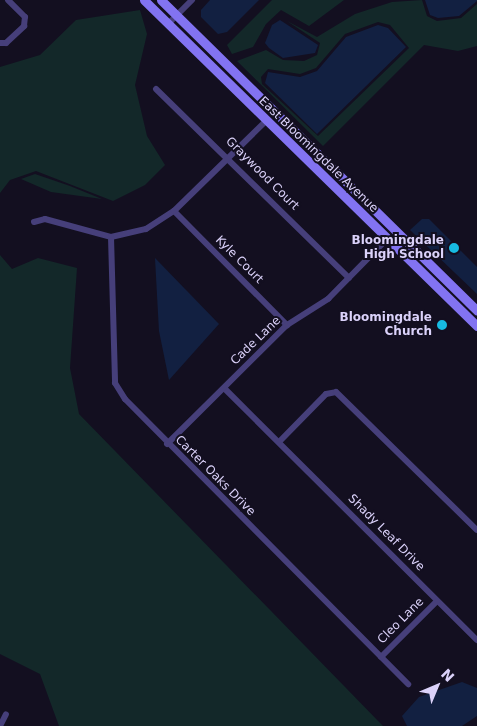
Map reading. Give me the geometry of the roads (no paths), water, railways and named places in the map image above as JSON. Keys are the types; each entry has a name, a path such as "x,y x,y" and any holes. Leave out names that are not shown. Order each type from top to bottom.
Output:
{"main road":[{"name":"East Bloomingdale Avenue","path":"144,0 265,122 477,326"},
{"name":"East Bloomingdale Avenue","path":"161,0 477,310"},
{"path":"307,162 320,157"},
{"path":"387,240 395,231"}],"street":[{"path":"0,43 6,43 24,26 25,17 8,0"},
{"path":"168,24 192,0"},
{"name":"Graywood Court","path":"156,89 230,157 349,278"},
{"path":"34,222 45,219 111,237 146,229 174,211 265,122"},
{"name":"Kyle Court","path":"174,211 287,325"},
{"name":"Carter Oaks Drive","path":"111,237 115,383 167,444 408,684"},
{"name":"Cade Lane","path":"167,444 287,325 316,310 387,240"},
{"name":"Shady Leaf Drive","path":"224,388 477,640"},
{"path":"279,442 326,394 336,392 477,530"},
{"name":"Cleo Lane","path":"381,657 437,601"},
{"path":"0,726 6,714"}],"water":[{"path":"210,0 259,0 227,32 218,34 201,17 201,10"},
{"path":"425,0 477,1 459,16 438,18 430,15"},
{"path":"280,20 318,45 315,53 283,58 269,48 265,43 272,25"},
{"path":"378,25 388,28 406,47 317,134 265,83 268,72 300,77 317,71 346,37"},
{"path":"422,219 429,219 477,267 477,294 410,230"},
{"path":"155,258 219,324 169,380 159,331"},
{"path":"462,682 477,688 477,716 462,726 407,726 402,716 419,697"}],"place":[{"name":"Bloomingdale High School","path":"454,248"},
{"name":"Bloomingdale Church","path":"442,325"}]}
